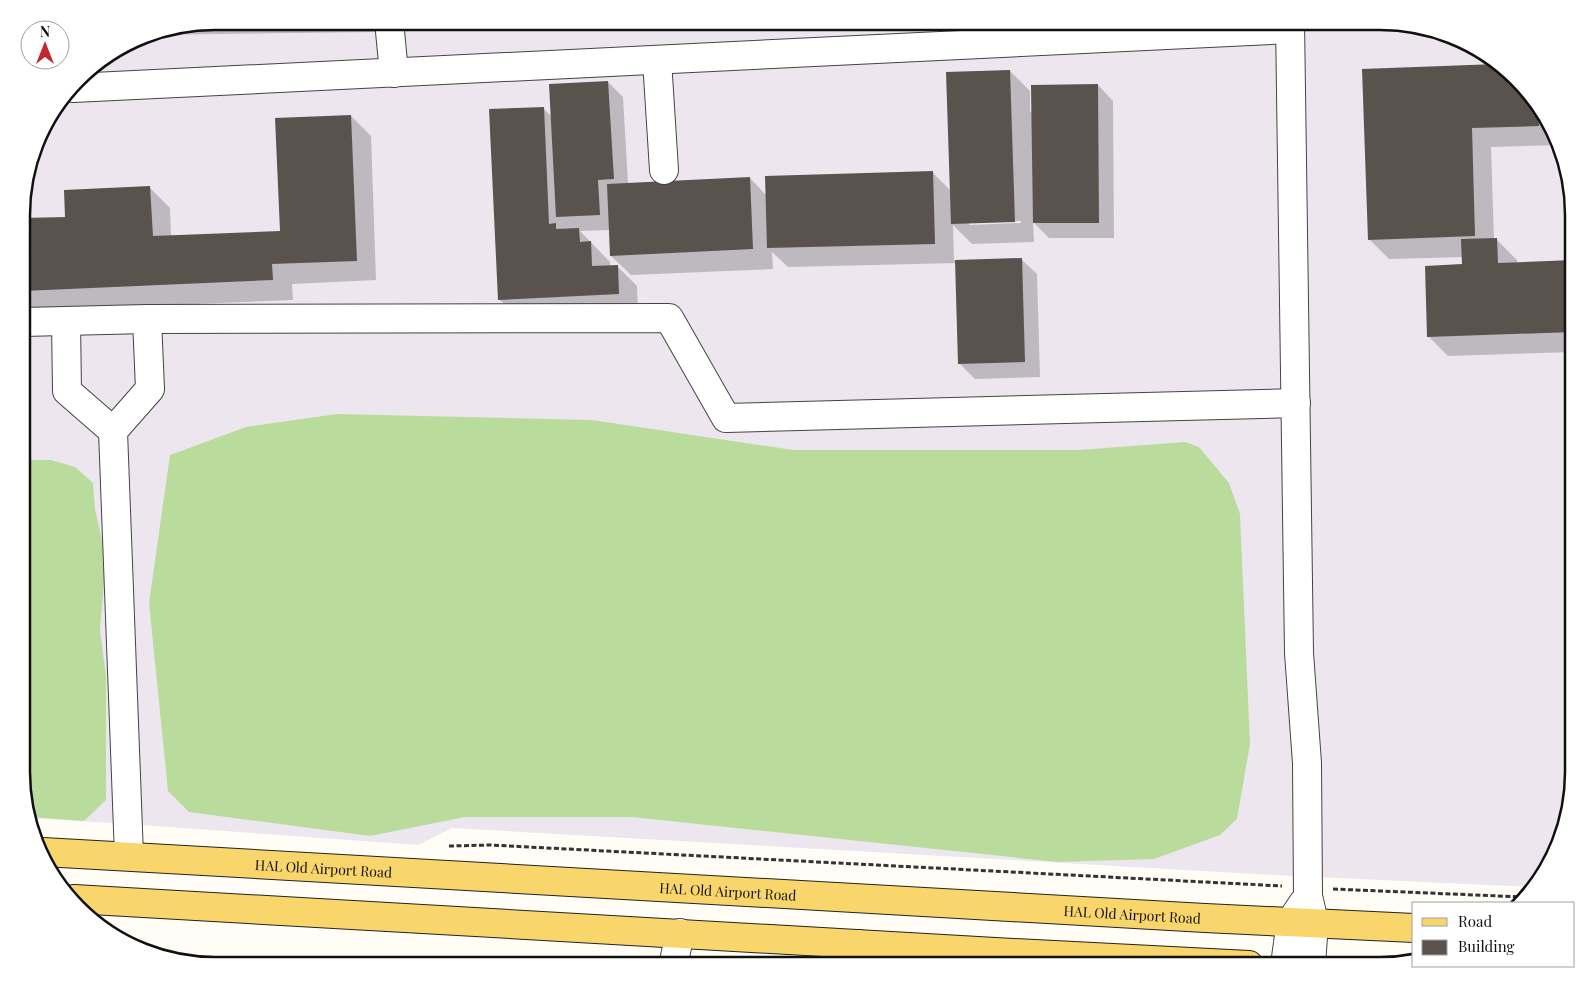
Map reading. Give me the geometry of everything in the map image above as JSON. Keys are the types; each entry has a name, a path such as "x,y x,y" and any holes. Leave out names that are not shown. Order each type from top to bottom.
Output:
{"main road":[{"name":"HAL Old Airport Road","path":"48,852 1412,928"},
{"path":"81,899 680,933 857,955 925,957"}],"street":[{"path":"390,30 394,73"},
{"path":"81,88 657,60 1200,30"},
{"path":"1288,957 1302,922 1308,892 1307,763 1299,644 1290,30"},
{"path":"657,60 664,170"},
{"path":"30,322 147,319 670,318 726,418 1296,403"},
{"path":"129,856 113,431 150,389 147,319"},
{"path":"66,321 67,392 113,431"},
{"path":"1302,922 1309,957"},
{"path":"675,957 680,933"}],"path":[{"path":"442,846 490,845 1308,892 1516,897"}],"shaded area":[{"path":"203,30 1392,30 1428,36 1462,49 1483,61 1519,93 1534,112 1546,133 1559,167 1565,203 1565,784 1559,820 1551,843 1534,875 1525,887 1274,875 452,828 418,845 36,818 30,784 30,203 36,167 49,133 61,112 93,76 112,61 133,49 167,36"}],"green space":[{"path":"337,414 592,420 793,450 1079,450 1185,442 1199,447 1229,483 1240,514 1250,744 1237,819 1220,835 1154,859 1057,862 632,817 465,817 370,836 189,812 168,791 149,603 170,455 246,427"},
{"path":"30,460 51,460 75,467 93,483 95,509 106,558 100,630 106,676 106,800 84,821 36,817 30,784"}],"building":[{"path":"1487,64 1511,84 1534,112 1539,121 1539,126 1472,128 1475,236 1368,240 1362,69"},
{"path":"1010,70 1015,222 951,224 946,72"},
{"path":"608,81 614,179 598,180 600,215 556,217 549,84"},
{"path":"1098,84 1099,223 1033,223 1031,85"},
{"path":"544,107 549,224 556,223 556,229 579,228 580,242 591,241 592,266 618,265 619,294 498,300 489,109"},
{"path":"351,115 357,261 272,264 273,280 30,291 30,218 65,217 64,190 150,186 153,236 280,231 275,118"},
{"path":"933,171 935,244 767,248 765,176"},
{"path":"750,177 753,249 610,256 607,184"},
{"path":"1497,238 1498,263 1565,260 1565,332 1427,337 1425,266 1462,264 1461,239"},
{"path":"1022,258 1025,362 958,364 955,260"}]}
